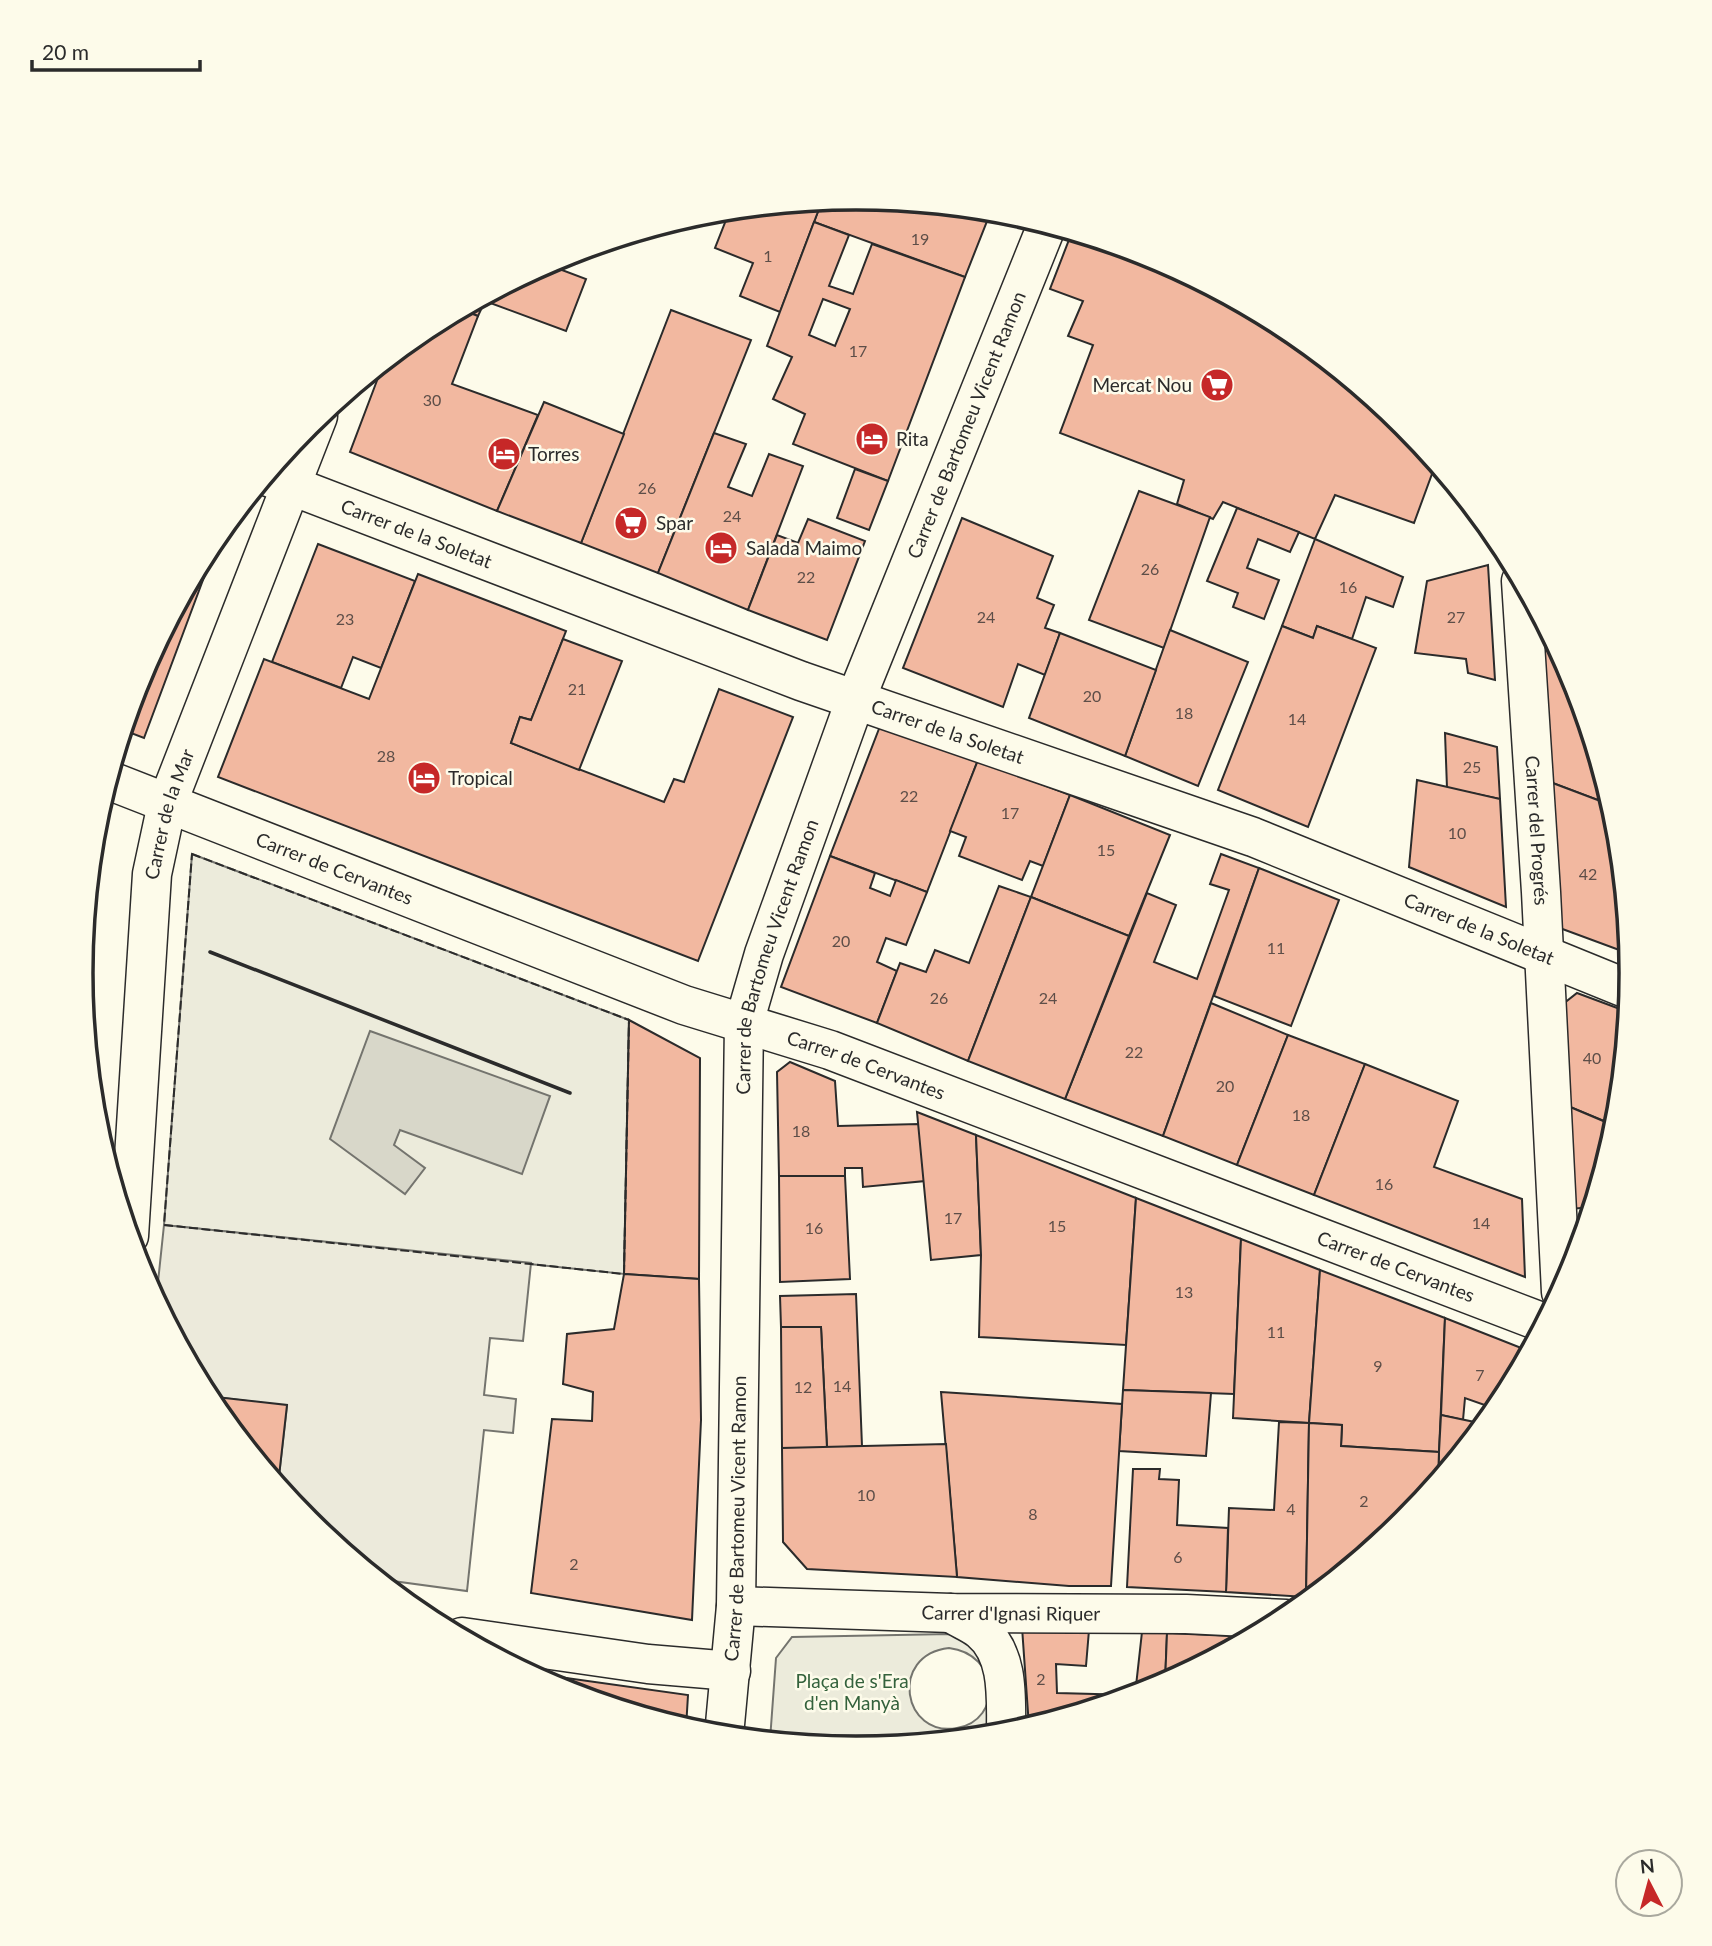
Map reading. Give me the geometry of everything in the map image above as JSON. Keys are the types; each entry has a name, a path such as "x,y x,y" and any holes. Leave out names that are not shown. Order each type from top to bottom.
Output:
{"street":[{"name":"Carrer de Bartomeu Vicent Ramon","path":"725,1725 736,1606 744,1023 764,954 855,701 1044,233"},
{"name":"Carrer de la Mar","path":"131,1210 152,874 167,804 278,481 290,461"},
{"name":"Carrer de la Soletat","path":"278,481 855,701 1253,837 1489,935 1544,954 1619,985"},
{"name":"Carrer del Progrés","path":"1538,634 1544,954 1559,1270"},
{"name":"Carrer de Cervantes","path":"117,784 684,1005 830,1050 1536,1320"},
{"name":"Carrer d'Ignasi Riquer","path":"736,1606 951,1613 1186,1614 1264,1618"},
{"path":"951,1613 981,1631 1000,1657 1005,1683 1006,1722"},
{"path":"486,1641 649,1664 731,1671"}],"green space":[{"path":"192,854 629,1020 624,1274 164,1225"},
{"name":"Plaça de s'Era d'en Manyà","path":"950,1634 975,1648 987,1667 992,1701 991,1724 906,1735 806,1735 771,1731 776,1658 792,1637","holes":["949,1648 966,1653 978,1662 986,1674 989,1687 988,1701 982,1713 972,1723 957,1728 939,1728 924,1721 915,1709 910,1694 910,1679 917,1665 930,1654"]}],"shaded area":[{"path":"370,1031 550,1096 522,1174 400,1130 394,1145 425,1168 405,1194 330,1139"},
{"path":"164,1225 531,1263 523,1341 490,1338 484,1395 516,1399 513,1433 484,1430 467,1591 394,1581 316,1513 279,1473 287,1406 222,1398 171,1311 158,1281"}],"building":[{"path":"856,210 906,211 987,221 965,277 814,222 818,211"},
{"path":"818,211 780,312 740,296 753,263 715,248 726,221"},
{"path":"814,222 849,235 829,286 853,294 872,244 965,277 888,481 793,444 805,414 773,399 792,357 767,346","holes":["823,299 850,309 835,346 809,335"]},
{"name":"Mercat Nou","path":"1069,240 1101,250 1194,288 1280,338 1321,367 1359,399 1396,433 1432,473 1414,523 1335,495 1315,539 1223,502 1213,519 1177,504 1184,480 1060,433 1093,345 1068,336 1083,301 1050,289"},
{"path":"561,269 586,279 566,331 490,303"},
{"path":"482,308 478,316 472,314"},
{"path":"671,310 751,340 658,573 581,543"},
{"path":"472,314 478,316 452,384 538,415 497,511 350,452 378,378 432,338"},
{"path":"544,402 624,434 581,543 497,511"},
{"path":"714,433 746,444 728,487 752,496 769,454 803,466 748,610 658,573"},
{"path":"855,469 888,481 869,530 837,518"},
{"path":"1139,491 1210,517 1164,648 1089,620"},
{"path":"1237,508 1299,532 1290,552 1258,539 1247,568 1279,580 1264,619 1233,607 1238,593 1207,581"},
{"path":"962,518 1053,556 1037,598 1054,605 1045,628 1060,633 1045,675 1018,664 1003,707 903,668"},
{"path":"808,519 865,541 827,640 748,610 777,535 798,543"},
{"path":"1315,539 1403,577 1393,607 1366,597 1352,639 1317,626 1313,638 1282,626"},
{"path":"318,544 415,581 381,668 353,657 341,688 272,662"},
{"path":"1488,565 1495,680 1468,673 1466,659 1415,653 1427,581"},
{"path":"418,574 566,631 531,720 520,717 511,743 664,802 674,779 684,782 719,689 793,717 698,961 218,777 264,659 369,699"},
{"path":"205,575 144,738 131,733 133,728 171,635"},
{"path":"1282,626 1313,638 1317,626 1376,648 1308,827 1218,790"},
{"path":"1170,630 1248,662 1198,786 1125,756"},
{"path":"1060,633 1156,670 1125,756 1029,718"},
{"path":"563,639 622,661 579,770 511,743 520,717 531,720"},
{"path":"1542,648 1547,648 1579,728 1599,801 1550,782"},
{"path":"882,721 978,760 927,892 830,856"},
{"path":"1445,733 1497,747 1500,799 1447,788"},
{"path":"978,760 1070,795 1043,866 1030,861 1022,880 959,856 966,837 950,831"},
{"path":"1417,780 1500,799 1506,907 1409,867"},
{"path":"1550,782 1599,801 1613,873 1619,950 1557,927"},
{"path":"1070,795 1170,835 1129,936 1031,897"},
{"path":"1221,854 1259,868 1163,1136 1065,1099 1147,893 1176,905 1154,962 1197,979 1229,890 1210,884"},
{"path":"830,856 875,873 870,888 890,896 896,880 927,892 906,945 886,938 877,962 897,971 877,1023 781,987"},
{"path":"1259,868 1339,900 1291,1026 1214,996"},
{"path":"999,886 1031,897 968,1061 877,1023 900,963 926,972 935,950 969,963"},
{"path":"1031,897 1129,936 1065,1099 968,1061"},
{"path":"1577,993 1618,1008 1613,1073 1605,1121 1563,1104 1558,1008"},
{"path":"1211,1003 1288,1035 1237,1165 1163,1136"},
{"path":"629,1020 700,1058 699,1279 624,1274"},
{"path":"1288,1035 1365,1064 1314,1195 1237,1165"},
{"path":"790,1062 835,1081 838,1126 919,1124 925,1181 863,1187 862,1168 845,1168 845,1176 779,1176 777,1072"},
{"path":"1365,1064 1458,1101 1434,1167 1522,1199 1525,1277 1314,1195"},
{"path":"1563,1104 1605,1122 1582,1208 1570,1209"},
{"path":"917,1112 976,1135 981,1255 931,1260"},
{"path":"976,1135 1136,1198 1126,1345 979,1337 981,1255"},
{"path":"779,1176 845,1176 850,1279 780,1282"},
{"path":"1136,1198 1241,1239 1234,1394 1123,1390"},
{"path":"1241,1239 1320,1270 1309,1423 1233,1418"},
{"path":"1320,1270 1445,1318 1439,1452 1341,1446 1342,1425 1309,1423"},
{"path":"624,1274 699,1279 701,1420 692,1620 531,1593 552,1419 592,1421 593,1392 563,1384 567,1334 614,1329"},
{"path":"856,1294 862,1446 827,1448 821,1327 781,1327 780,1296"},
{"path":"1445,1318 1521,1348 1485,1405 1465,1398 1463,1420 1441,1415"},
{"path":"781,1327 821,1327 827,1448 782,1448"},
{"path":"1123,1390 1211,1393 1206,1456 1119,1451"},
{"path":"941,1392 1122,1404 1111,1586 1069,1586 957,1577"},
{"path":"221,1398 287,1405 279,1473"},
{"path":"1441,1415 1473,1422 1439,1466"},
{"path":"1279,1422 1309,1423 1306,1590 1296,1596 1226,1592 1229,1508 1274,1510"},
{"path":"1309,1423 1342,1425 1341,1446 1439,1452 1439,1466 1396,1513 1306,1590"},
{"path":"946,1444 957,1577 807,1569 783,1542 782,1448"},
{"path":"1133,1469 1160,1469 1159,1479 1179,1480 1177,1525 1228,1528 1226,1592 1127,1587"},
{"path":"1022,1627 1089,1630 1086,1666 1056,1664 1057,1693 1106,1694 1028,1716"},
{"path":"1142,1632 1167,1633 1166,1670 1136,1682"},
{"path":"1167,1633 1234,1636 1194,1658 1166,1670"},
{"path":"563,1677 688,1695 687,1717 611,1696"}],"fence":[{"path":"192,854 629,1020 624,1274 164,1225 192,854"}],"wall":[{"path":"210,952 570,1093"}],"place":[{"name":"Mercat Nou","path":"1217,385"},
{"name":"Rita","path":"872,439"},
{"name":"Torres","path":"504,454"},
{"name":"Spar","path":"631,523"},
{"name":"Salada Maimo","path":"721,548"},
{"name":"Tropical","path":"424,778"}]}
